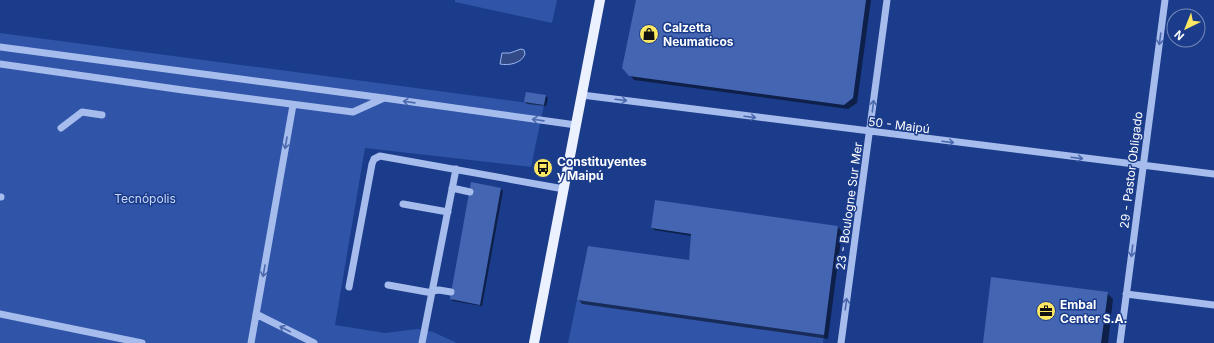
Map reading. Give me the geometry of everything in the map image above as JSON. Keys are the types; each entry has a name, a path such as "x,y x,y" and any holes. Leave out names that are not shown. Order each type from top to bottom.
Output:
{"main road":[{"path":"534,343 600,0"}],"street":[{"name":"23 - Boulogne Sur Mer","path":"841,343 887,0"},
{"name":"29 - Pastor Obligado","path":"1120,343 1165,0"},
{"path":"0,47 576,125"},
{"path":"0,64 353,112 384,98"},
{"name":"50 - Maipú","path":"582,95 1214,174"},
{"path":"251,343 293,105"},
{"path":"61,128 82,112 102,115"},
{"path":"349,288 372,164 374,159 380,156 564,189"},
{"path":"422,343 456,169"},
{"path":"452,188 470,192"},
{"path":"403,204 448,212"},
{"path":"388,285 451,292"},
{"path":"1126,294 1214,305"},
{"path":"0,314 142,343"},
{"path":"256,314 314,343"}],"green space":[{"path":"455,0 557,0 552,23 455,2"},
{"name":"Tecnópolis","path":"0,33 544,105 531,167 365,148 335,325 385,333 417,329 433,332 457,343 0,343"},
{"path":"577,300 824,335 823,343 568,343"}],"shaded area":[{"path":"521,49 524,50 525,54 521,60 507,65 500,64 502,53 510,53"}],"building":[{"path":"636,0 866,0 853,98 844,105 629,76 622,68"},
{"path":"526,92 546,95 544,105 524,102"},
{"path":"471,182 501,188 480,305 450,299"},
{"path":"655,200 838,226 824,335 577,300 588,246 689,260 691,234 651,228"},
{"name":"Embal Center S.A.","path":"991,277 1108,292 1101,343 983,343"}],"place":[{"name":"Calzetta Neumaticos","path":"649,34"},
{"name":"Constituyentes y Maipú","path":"543,168"},
{"name":"Embal Center S.A.","path":"1046,311"}]}
